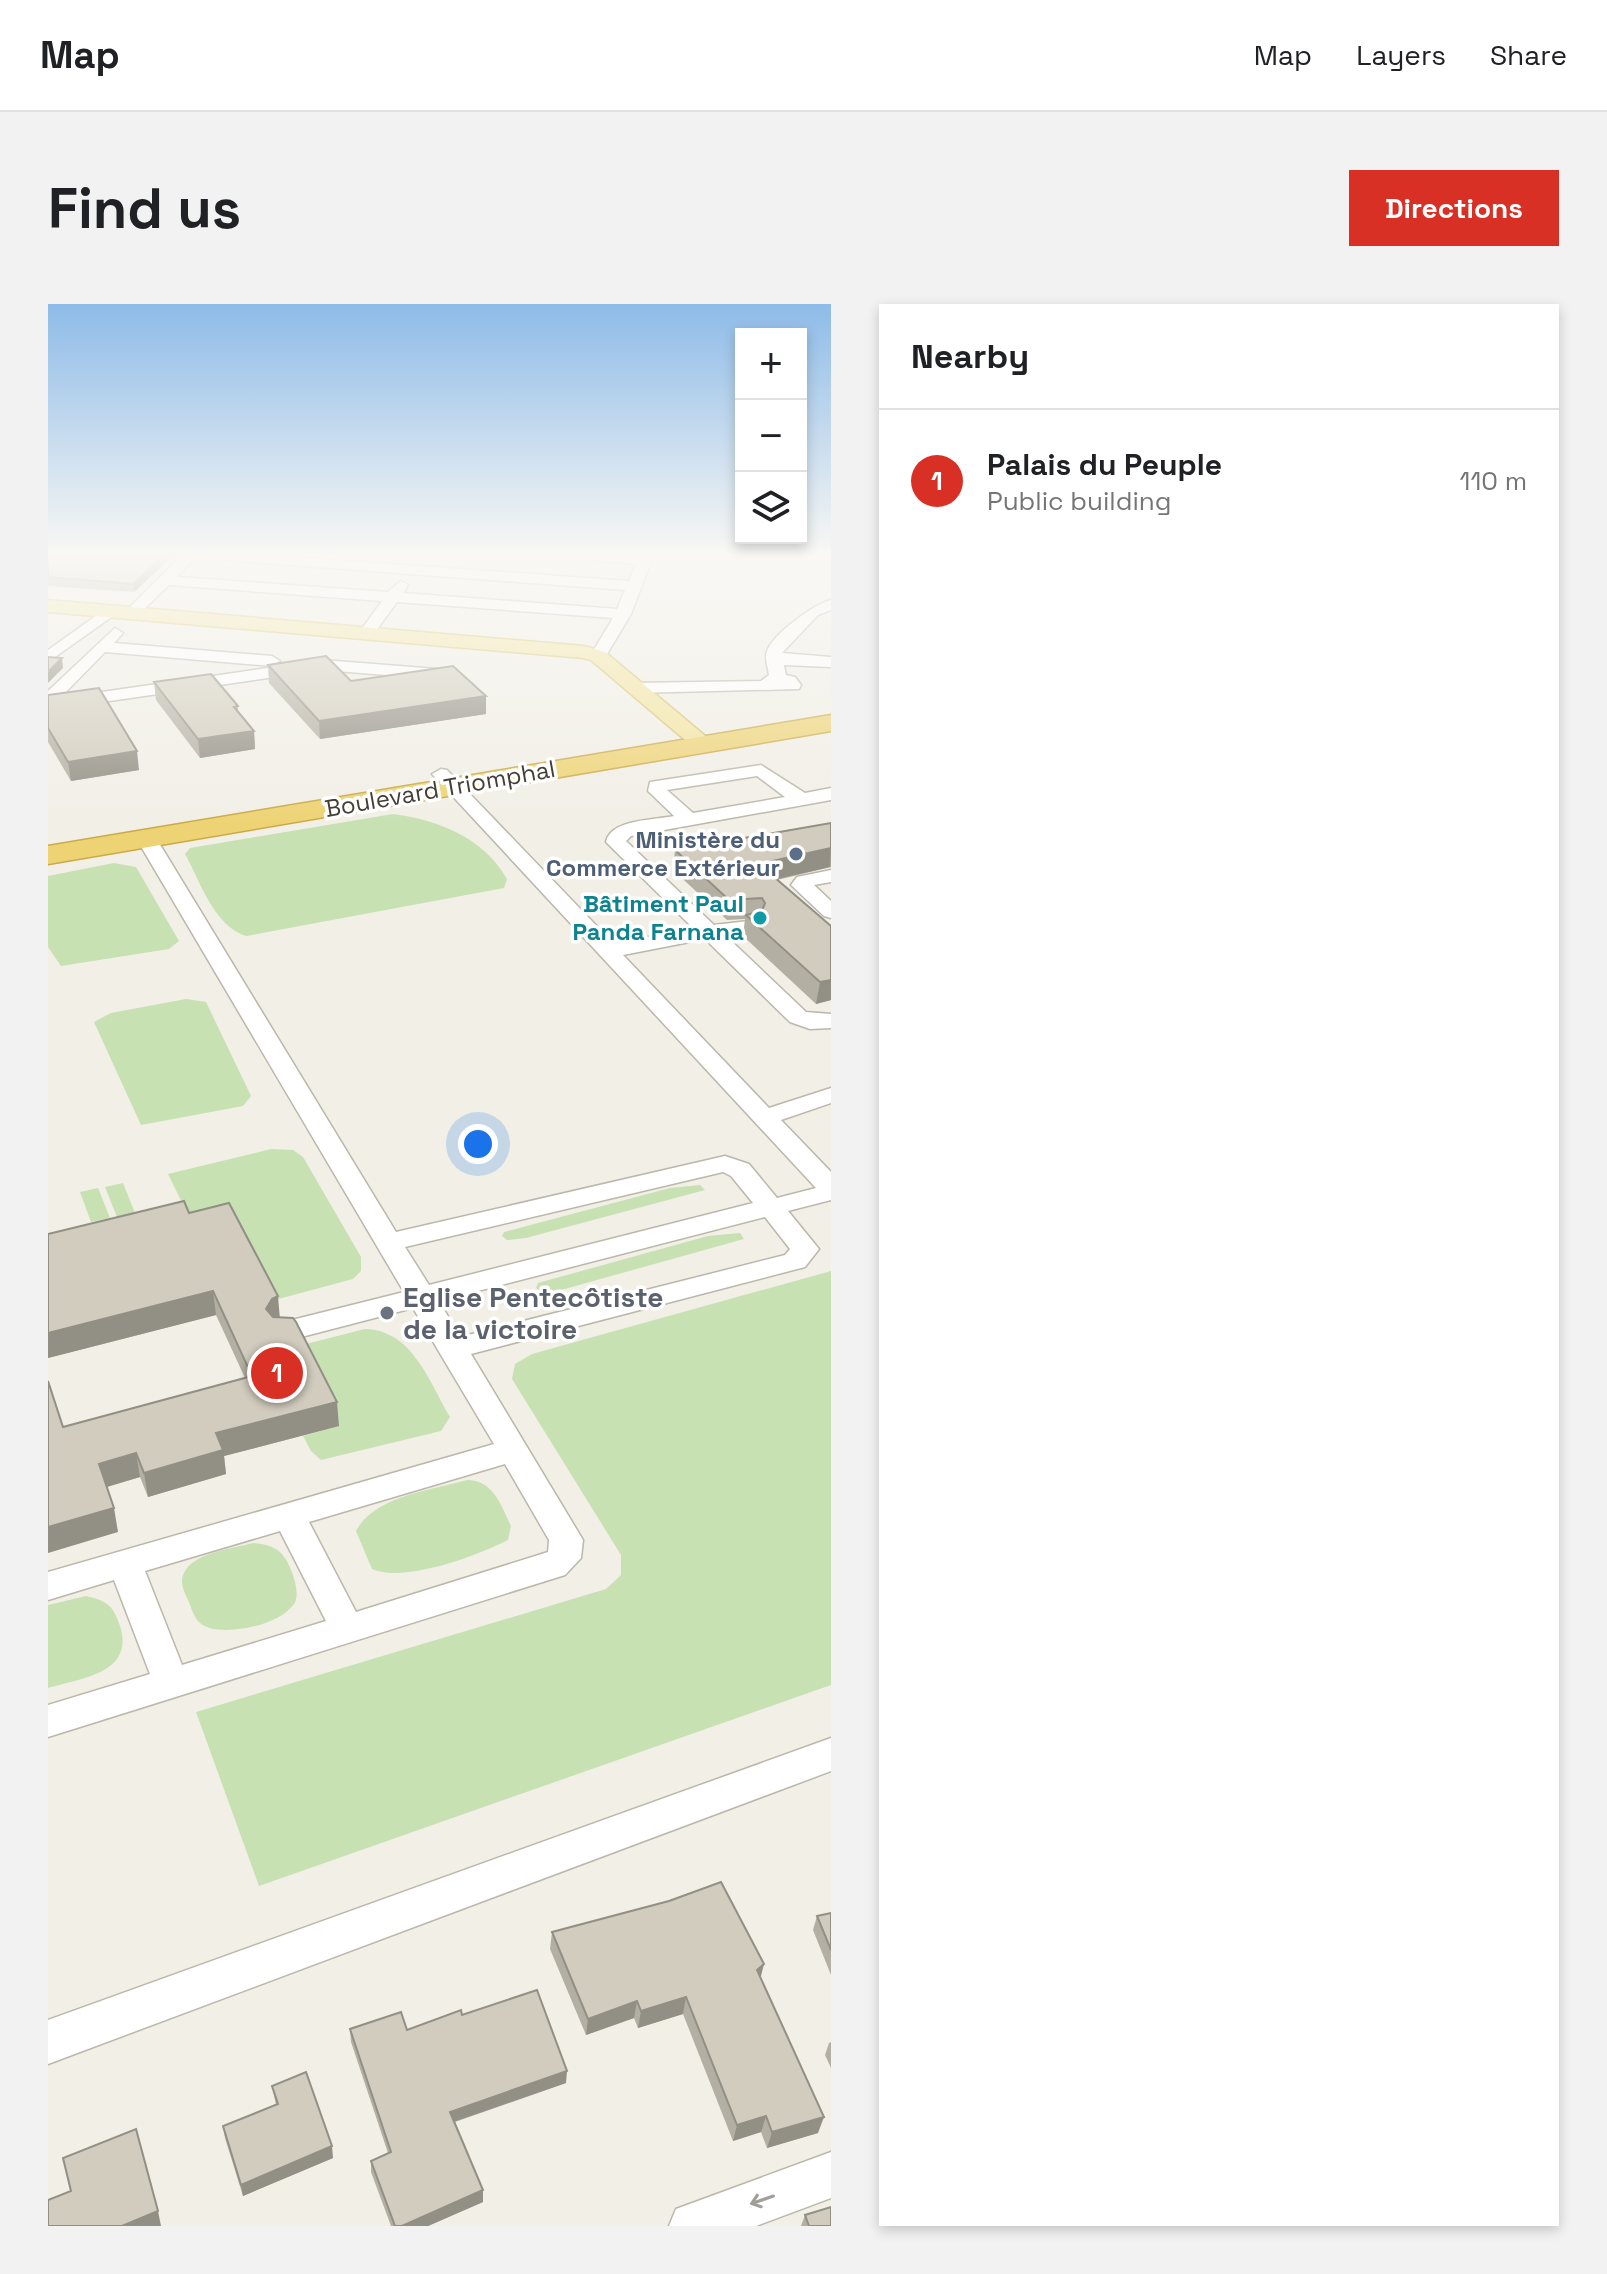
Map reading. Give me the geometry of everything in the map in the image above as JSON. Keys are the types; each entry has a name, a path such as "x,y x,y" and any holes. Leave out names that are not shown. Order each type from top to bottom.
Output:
{"highway":[{"name":"Boulevard Triomphal","path":"691,742 831,711"},
{"name":"Boulevard Triomphal","path":"48,839 831,723"},
{"name":"Boulevard Triomphal","path":"48,855 447,781"}],"main road":[{"path":"537,646 598,656 691,742"}],"street":[{"path":"598,656 604,646"},
{"path":"773,675 774,652 780,646"},
{"path":"48,703 101,647 450,675"},
{"path":"633,688 773,675 831,662"},
{"path":"48,703 323,665"},
{"path":"691,742 709,776"},
{"path":"689,820 657,791 657,786 761,770 802,800"},
{"path":"286,1331 831,1190 447,781"},
{"path":"831,794 625,831 616,837 616,842 798,1017 810,1022 831,1021"},
{"path":"48,1721 346,1626 553,1566 564,1558 566,1540 146,838"},
{"path":"831,876 804,881 801,885 831,912"},
{"path":"687,908 735,913 749,925 760,939 756,948 737,956"},
{"path":"607,951 749,925"},
{"path":"764,1118 831,1095"},
{"path":"390,1242 725,1164 740,1170 805,1249 795,1261 452,1349"},
{"path":"48,1586 513,1450"},
{"path":"289,1515 346,1626"},
{"path":"125,1563 171,1682"},
{"path":"48,2042 831,1754"},
{"path":"693,2226 831,2175"}],"green space":[{"path":"393,814 443,826 473,842 486,852 507,879 504,888 246,936 235,931 217,913 185,854 190,848"},
{"path":"114,863 136,867 179,941 169,949 61,966 48,947 48,876"},
{"path":"186,999 206,1002 251,1096 243,1106 141,1125 94,1022 111,1013"},
{"path":"271,1149 293,1150 303,1157 361,1257 361,1271 353,1279 271,1301 198,1235 168,1174"},
{"path":"123,1183 135,1213 117,1217 105,1187"},
{"path":"700,1185 705,1190 526,1238 507,1240 502,1236 504,1232 670,1188"},
{"path":"98,1188 110,1218 91,1222 80,1192"},
{"path":"740,1233 744,1239 561,1290 541,1292 536,1288 538,1283 708,1236"},
{"path":"831,1271 831,1685 259,1886 196,1712 606,1589 621,1575 621,1555 512,1379 515,1364 532,1354"},
{"path":"365,1329 395,1338 407,1348 450,1417 441,1431 321,1460 311,1451 303,1436 338,1426 298,1346"},
{"path":"467,1480 483,1484 495,1495 511,1526 508,1540 440,1566 402,1573 372,1569 356,1531 365,1519 405,1496"},
{"path":"253,1543 272,1547 284,1557 296,1585 294,1604 279,1617 257,1626 223,1630 201,1624 184,1591 184,1572 199,1558"},
{"path":"86,1596 104,1602 115,1613 123,1642 120,1654 113,1664 102,1671 48,1688 48,1605"}],"building":[{"path":"326,656 351,681 453,666 486,696 319,721 268,665"},
{"path":"48,657 62,658 48,672"},
{"path":"211,674 254,731 198,739 154,682"},
{"path":"99,688 137,751 68,762 48,728 48,695"},
{"path":"831,823 831,848 759,864 831,926 831,980 820,982 746,915 762,911 765,903 762,898 729,900 675,850"},
{"path":"184,1201 189,1213 229,1203 278,1296 266,1309 273,1317 293,1318 337,1402 216,1433 223,1450 144,1473 136,1453 99,1464 114,1508 48,1527 48,1381 63,1427 252,1376 213,1291 48,1333 48,1234"},
{"path":"721,1882 764,1964 757,1970 824,2117 772,2132 766,2116 737,2125 686,1997 641,2011 637,2001 588,2019 552,1932 669,1901"},
{"path":"831,1913 831,1950 817,1916"},
{"path":"537,1990 567,2071 450,2112 483,2190 402,2226 395,2226 371,2161 391,2152 350,2029 401,2012 407,2030 461,2010 462,2015"},
{"path":"306,2072 332,2146 241,2185 223,2126 278,2104 272,2086"},
{"path":"136,2129 158,2211 122,2226 48,2226 48,2200 71,2191 63,2158"},
{"path":"831,2207 831,2226 809,2226 805,2215"}],"place":[{"name":"Ministère du Commerce Extérieur","path":"796,854"},
{"name":"Bâtiment Paul Panda Farnana","path":"760,918"},
{"name":"Eglise Pentecôtiste de la victoire","path":"387,1313"},
{"name":"Palais du Peuple","path":"277,1373"}]}
